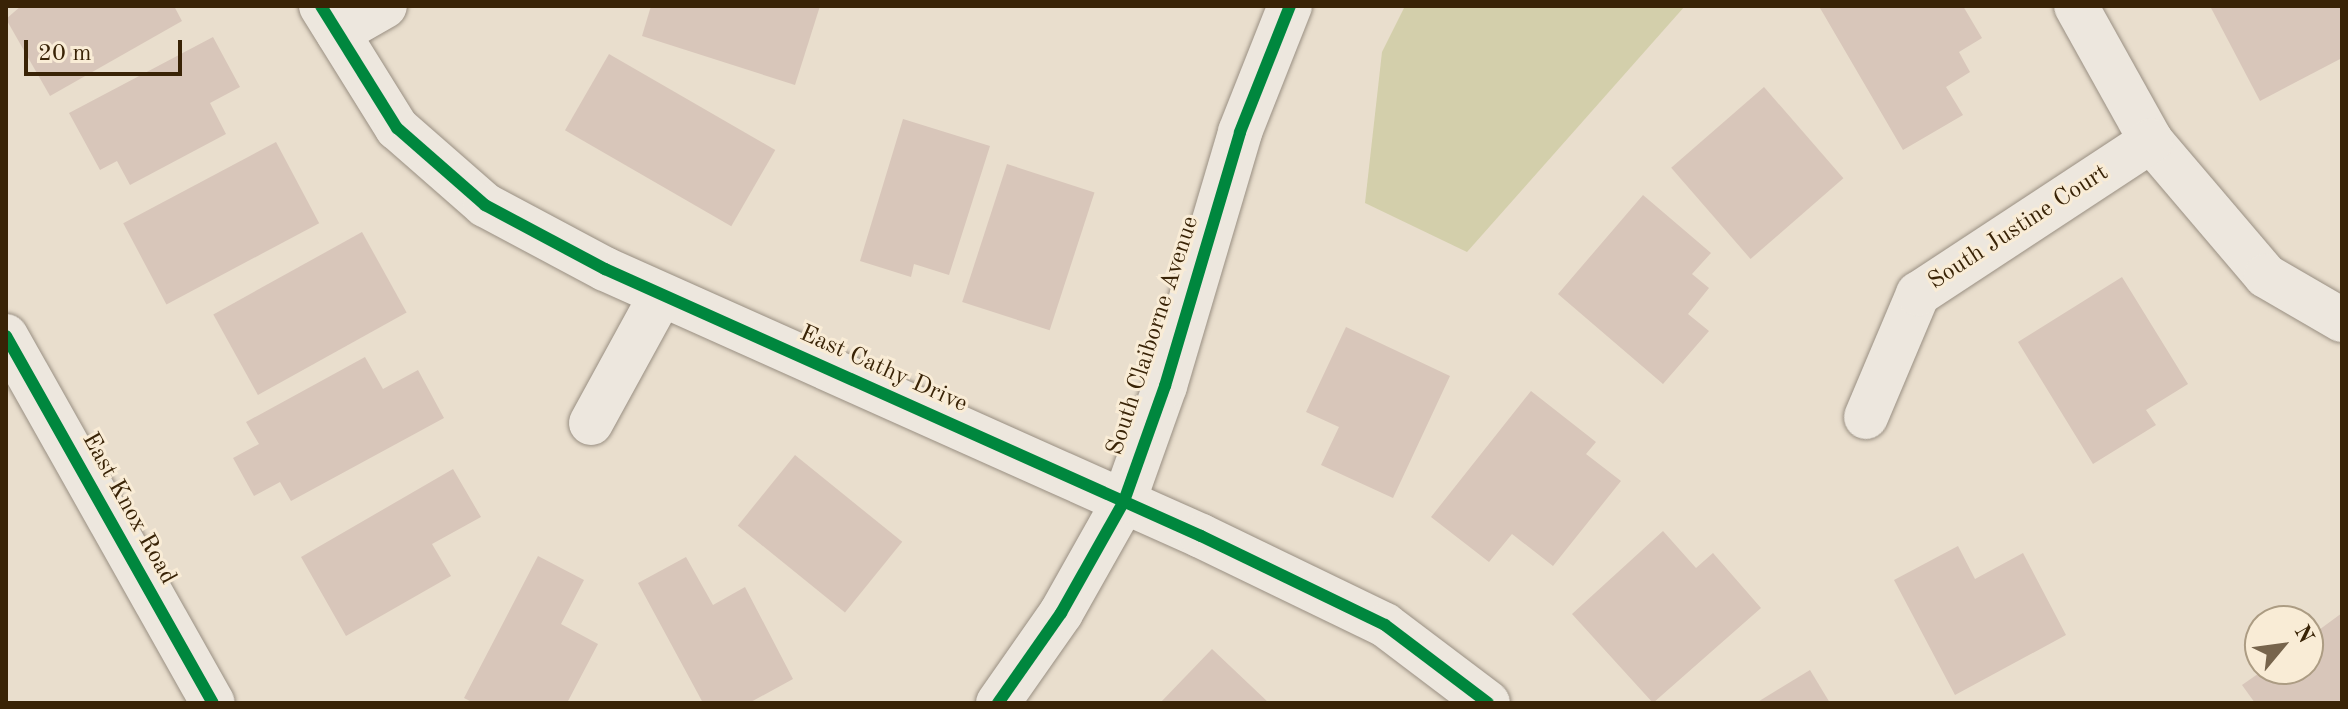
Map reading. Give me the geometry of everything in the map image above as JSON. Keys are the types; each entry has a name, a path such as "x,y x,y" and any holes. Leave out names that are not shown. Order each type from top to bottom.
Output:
{"street":[{"name":"East Cathy Drive","path":"385,6 330,19 397,128 485,205 661,295 1124,501 1385,625 1488,703"},
{"name":"South Claiborne Avenue","path":"998,703 1061,613 1124,501 1165,386 1240,132 1290,6"},
{"path":"2076,6 2151,141 2266,276 2342,320"},
{"name":"South Justine Court","path":"1866,417 1918,294 2151,141"},
{"path":"591,423 661,295"},
{"name":"East Knox Road","path":"6,336 213,703"}],"shaded area":[{"path":"1405,6 1685,6 1467,252 1365,203 1382,52"}],"building":[{"path":"21,6 174,6 182,21 50,96 6,19"},
{"path":"651,6 820,6 795,85 642,36"},
{"path":"1963,6 1982,38 1959,52 1970,72 1946,87 1963,115 1903,150 1820,8"},
{"path":"2210,6 2342,6 2342,58 2260,101"},
{"path":"213,37 240,87 210,103 226,134 130,185 117,161 100,170 69,113"},
{"path":"609,54 775,150 731,226 565,130"},
{"path":"1764,87 1843,178 1751,259 1671,168"},
{"path":"903,119 990,146 949,275 914,264 911,277 860,261"},
{"path":"276,142 319,223 166,304 123,223"},
{"path":"1007,164 1094,192 1050,330 962,302"},
{"path":"1643,195 1711,253 1692,274 1709,288 1688,314 1709,331 1663,384 1558,294"},
{"path":"362,232 407,312 258,395 213,314"},
{"path":"2122,277 2188,384 2146,410 2156,425 2093,464 2018,342"},
{"path":"1346,327 1450,376 1393,498 1321,465 1339,427 1306,412"},
{"path":"365,357 383,389 418,370 444,418 291,501 280,482 254,496 233,458 259,444 246,422"},
{"path":"1531,391 1596,442 1586,454 1621,481 1553,566 1512,534 1489,562 1431,517"},
{"path":"795,455 902,542 845,613 738,526"},
{"path":"453,469 481,517 432,544 451,576 346,636 301,557"},
{"path":"1663,531 1696,568 1713,553 1761,608 1653,703 1572,614"},
{"path":"1958,546 1975,579 2023,553 2066,635 1955,695 1894,580"},
{"path":"538,556 584,580 561,624 598,644 567,703 474,703 464,698"},
{"path":"686,557 713,605 745,587 793,679 749,703 703,703 638,583"},
{"path":"2342,613 2342,703 2255,703 2242,685 2244,684 2324,685 2324,626"},
{"path":"1212,649 1269,703 1160,703"},
{"path":"1810,670 1830,703 1756,703"}],"cycle path":[{"path":"321,6 397,128 485,205 605,269 1201,536 1385,625 1488,703"},
{"path":"998,703 1061,613 1124,501 1165,386 1240,132 1290,6"},
{"path":"6,336 213,703"}]}
